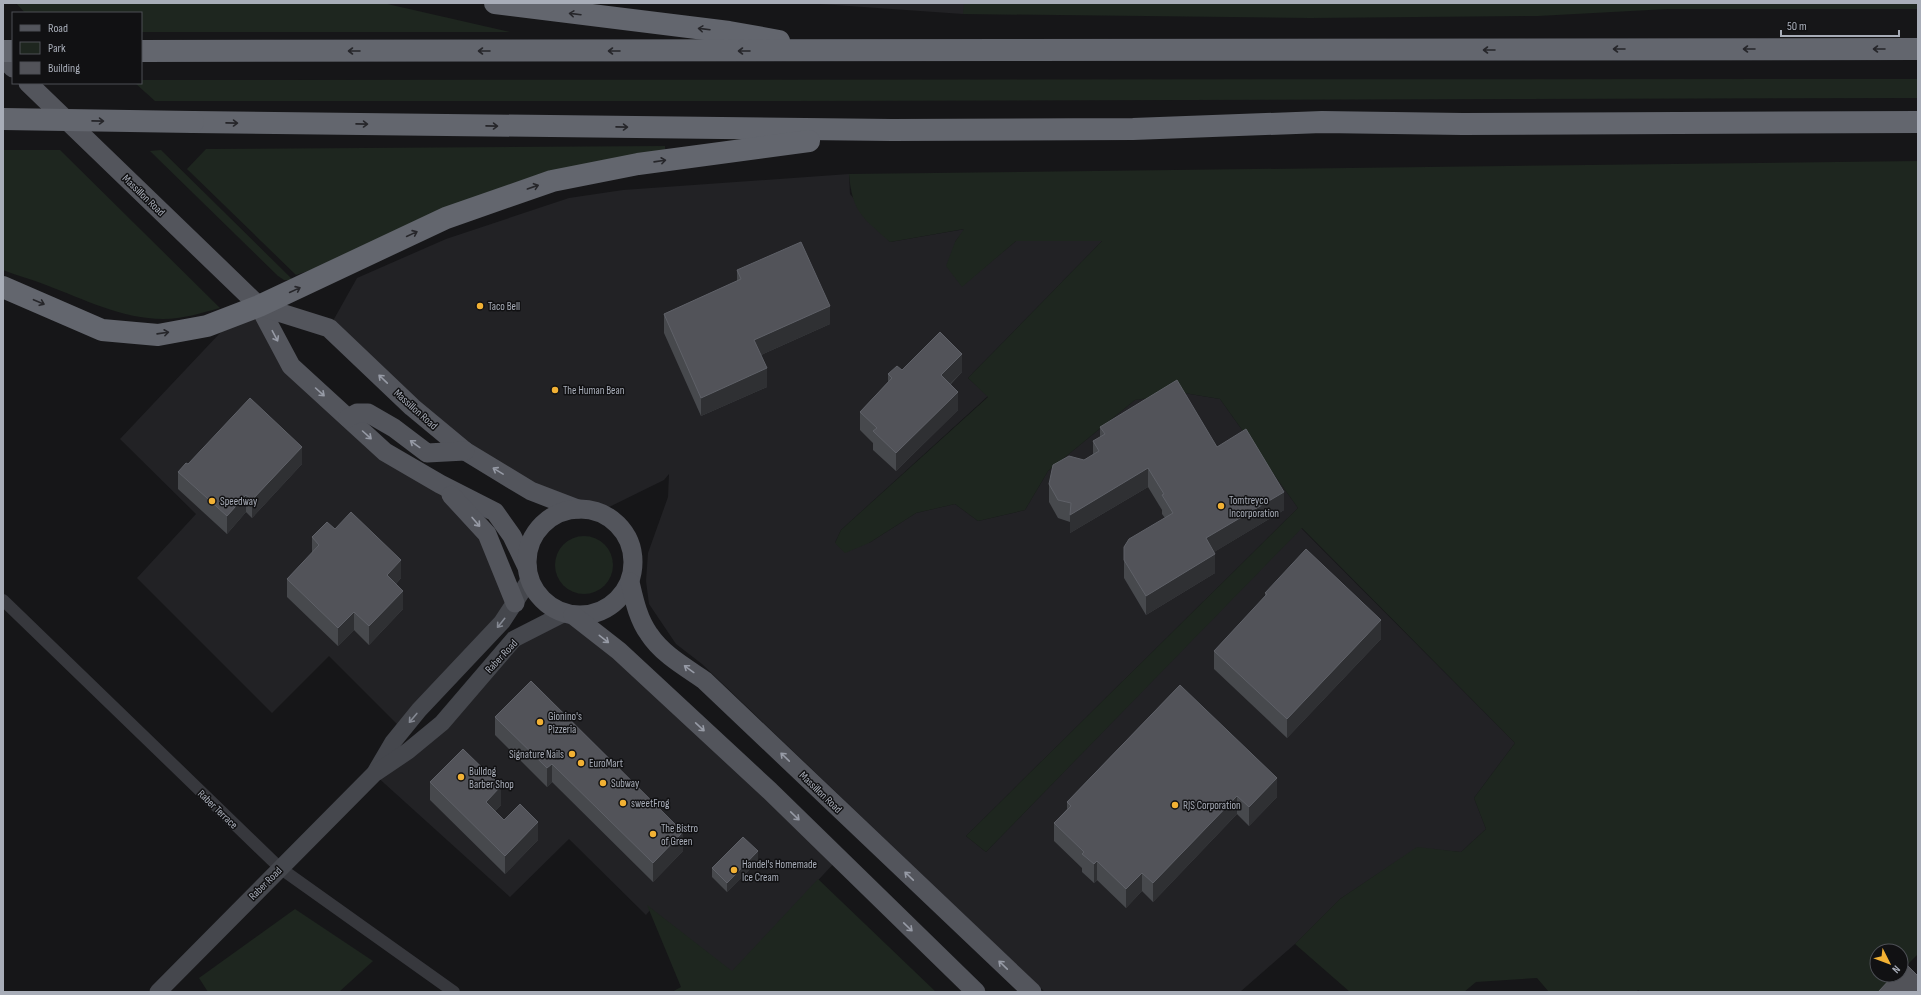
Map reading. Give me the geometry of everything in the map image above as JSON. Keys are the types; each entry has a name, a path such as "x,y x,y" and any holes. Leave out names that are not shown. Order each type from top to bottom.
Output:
{"highway":[{"path":"495,3 729,32 768,38 825,51"},
{"path":"142,51 1918,49"},
{"path":"3,119 892,130 1133,129 1322,122 1464,124 1918,122"},
{"path":"3,287 102,330 158,334 207,326 259,306 446,218 552,181 638,164 892,130"}],"main road":[{"path":"3,58 12,67"},
{"name":"Massillon Road","path":"29,84 259,306 291,366 386,452 440,484 495,512 512,536 528,573"},
{"name":"Massillon Road","path":"259,306 330,328 412,407 465,451 531,491 578,509"},
{"path":"348,418 358,413 368,413 394,428 428,453 465,451"},
{"path":"440,484 486,534 515,603"},
{"path":"578,509 599,512 614,520 625,533 632,549 633,565 630,582 621,596 608,607 591,614 569,614 556,610 541,599 532,584 528,573 528,549 536,532 548,519 565,511 578,509"},
{"name":"Massillon Road","path":"630,582 636,607 648,634 662,650 704,680 1032,992"},
{"path":"569,614 619,651 770,791 976,992"}],"street":[{"name":"Raber Road","path":"374,774 393,742 419,710 502,622 515,603 528,573"},
{"name":"Raber Terrace","path":"3,600 280,868 454,992"},
{"name":"Raber Road","path":"158,992 374,774 408,751 442,723 514,639 569,614"}],"shaded area":[{"path":"806,3 1289,3 963,14"},
{"path":"849,174 850,194 890,242 965,229 955,242 962,286 1016,241 1102,241 968,378 988,396 841,530 835,543 869,543 916,513 955,504 978,521 1025,510 1048,471 1135,400 1184,393 1220,399 1298,508 966,836 986,852 1301,528 1515,743 1474,798 1486,829 1461,852 1417,848 1340,899 1295,944 1240,992 1045,992 702,664 676,644 649,604 646,581 648,553 668,497 669,474 664,480 599,512 583,509 465,451 329,328 357,278 446,239 569,198 623,190"},
{"path":"259,306 291,366 460,504 515,603 403,730 329,656 272,713 137,578 196,514 120,439 237,315"},
{"path":"565,613 838,859 732,972 651,909 646,915 569,839 510,897 374,774 409,751 514,639"}],"green space":[{"path":"16,3 383,3 510,32 142,32 142,12 24,12"},
{"path":"964,3 1918,3 1918,9 1668,9 1538,16 1310,18 963,14"},
{"path":"1918,79 1918,98 155,101 136,84 142,84 142,80"},
{"path":"665,146 665,150 296,275 187,169 206,149"},
{"path":"3,150 60,150 220,308 170,319 133,316 103,307 3,270"},
{"path":"161,150 293,280 284,280 278,276 150,151"},
{"path":"1918,161 1918,954 1909,963 1909,943 1869,943 1869,983 1890,983 1881,992 1641,992 1638,990 1636,992 1549,992 1537,978 1476,982 1464,992 1350,992 1295,944 1340,899 1417,847 1461,852 1486,829 1474,798 1515,743 1302,528 986,852 966,836 1298,508 1220,399 1184,393 1135,400 1048,471 1025,510 978,521 955,504 916,513 869,543 845,553 835,543 841,530 988,397 968,378 1102,241 1016,241 962,287 946,266 955,242 964,229 890,242 860,213 853,197 849,174"},
{"path":"584,536 600,541 608,549 613,565 608,581 600,589 584,594 568,589 560,581 555,565 560,549 568,541"},
{"path":"818,879 936,992 672,992 681,987 647,905 732,971"},
{"path":"295,909 373,961 339,992 208,992 199,978"}],"building":[{"path":"801,242 830,306 754,340 767,368 701,398 664,314 741,279 737,270"},
{"path":"940,332 962,354 941,375 958,392 896,453 873,431 877,428 860,412 892,378 888,374 897,366 902,370"},
{"name":"Tomtreyco Incorporation","path":"1177,380 1217,447 1246,429 1284,492 1206,538 1215,554 1146,596 1124,560 1124,547 1129,539 1173,513 1162,495 1164,494 1148,468 1070,515 1071,503 1058,500 1049,484 1053,465 1069,456 1084,460 1099,451 1093,441 1105,434 1100,427"},
{"name":"Speedway","path":"250,398 302,447 252,500 246,495 227,516 178,472 186,463 188,464"},
{"path":"351,512 401,560 387,575 403,591 369,626 354,612 338,628 287,579 319,545 312,537 327,522 335,529"},
{"path":"1306,549 1381,620 1287,719 1214,651"},
{"path":"531,681 683,832 653,863 552,764 547,768 495,717"},
{"name":"RJS Corporation","path":"1180,685 1277,778 1249,807 1237,796 1153,883 1142,873 1126,889 1097,861 1094,864 1082,854 1084,852 1054,823 1071,806 1067,802"},
{"path":"463,749 501,786 486,802 504,820 520,804 538,822 505,856 430,782"},
{"path":"743,837 758,851 727,883 712,868"},
{"path":"1909,967 1918,976 1918,992 1878,992 1886,983 1909,983"}],"place":[{"name":"Taco Bell","path":"480,306"},
{"name":"The Human Bean","path":"555,390"},
{"name":"Speedway","path":"212,501"},
{"name":"Tomtreyco Incorporation","path":"1221,506"},
{"name":"Gionino's Pizzeria","path":"540,722"},
{"name":"Signature Nails","path":"572,754"},
{"name":"EuroMart","path":"581,763"},
{"name":"Bulldog Barber Shop","path":"461,777"},
{"name":"Subway","path":"603,783"},
{"name":"sweetFrog","path":"623,803"},
{"name":"RJS Corporation","path":"1175,805"},
{"name":"The Bistro of Green","path":"653,834"},
{"name":"Handel's Homemade Ice Cream","path":"734,870"}]}
